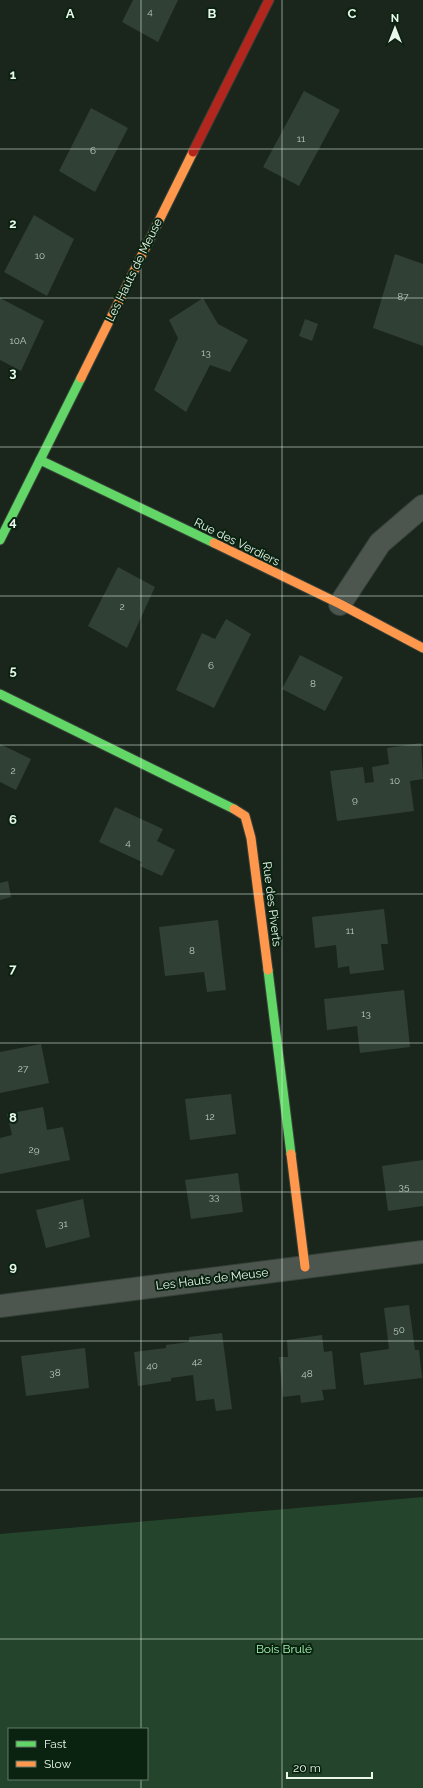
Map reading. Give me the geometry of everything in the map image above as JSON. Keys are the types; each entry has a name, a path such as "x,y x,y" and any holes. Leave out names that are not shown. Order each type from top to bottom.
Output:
{"street":[{"name":"Les Hauts de Meuse","path":"0,540 268,0"},
{"name":"Rue des Verdiers","path":"40,460 340,604 423,648"},
{"path":"340,604 380,542 423,506"},
{"name":"Rue des Piverts","path":"0,694 232,807 245,816 251,838 305,1267"},
{"name":"Les Hauts de Meuse","path":"0,1306 423,1252"}],"green space":[{"name":"Bois Brulé","path":"423,1497 423,1788 0,1788 0,1534"}],"building":[{"path":"133,0 178,0 158,42 122,22"},
{"path":"304,91 340,110 299,186 263,167"},
{"path":"91,108 128,128 95,192 59,171"},
{"path":"34,215 74,239 47,296 4,272"},
{"path":"395,254 423,264 423,346 373,328"},
{"path":"0,298 44,321 21,371 0,360"},
{"path":"203,298 218,324 248,340 230,372 210,365 186,412 154,390 178,338 169,320"},
{"path":"305,319 318,324 312,341 299,336"},
{"path":"118,567 155,587 127,648 88,626"},
{"path":"226,619 251,634 214,708 176,690 202,633 215,639"},
{"path":"300,655 343,677 325,711 282,689"},
{"path":"421,743 423,779 410,781 414,811 337,821 330,771 363,767 365,783 374,782 372,767 389,764 387,748"},
{"path":"0,744 31,759 16,790 0,782"},
{"path":"115,807 163,829 157,841 175,850 162,876 140,866 142,862 99,842"},
{"path":"8,881 11,897 0,900 0,883"},
{"path":"384,909 388,944 381,944 384,970 350,974 349,966 338,968 336,945 315,948 312,917"},
{"path":"218,920 226,990 207,992 204,972 165,976 159,927"},
{"path":"404,990 410,1047 360,1053 357,1026 327,1030 324,999"},
{"path":"41,1044 49,1083 0,1093 0,1052"},
{"path":"231,1094 236,1134 190,1140 185,1099"},
{"path":"43,1107 47,1130 63,1127 70,1160 0,1174 0,1138 12,1135 7,1114"},
{"path":"423,1160 423,1206 388,1211 382,1166"},
{"path":"238,1173 243,1212 191,1219 185,1180"},
{"path":"83,1199 90,1237 46,1248 36,1210"},
{"path":"409,1305 415,1350 419,1350 422,1378 364,1385 360,1353 389,1349 384,1308"},
{"path":"222,1333 232,1409 216,1411 214,1399 196,1401 193,1375 171,1378 171,1381 138,1386 134,1352 166,1348 166,1345 189,1342 189,1337"},
{"path":"322,1335 324,1352 332,1351 336,1389 322,1390 324,1400 301,1403 300,1395 283,1397 279,1357 288,1357 287,1340"},
{"path":"85,1348 89,1388 26,1396 21,1356"}],"traffic: fast":[{"path":"0,540 81,378"},
{"path":"40,460 214,543"},
{"path":"0,694 234,809"},
{"path":"268,970 291,1154"}],"traffic: slow":[{"path":"81,378 193,152"},
{"path":"214,543 340,604 423,648"},
{"path":"234,809 245,816 251,838 268,970"},
{"path":"291,1154 305,1267"}],"traffic: jam":[{"path":"193,152 269,0"}]}
